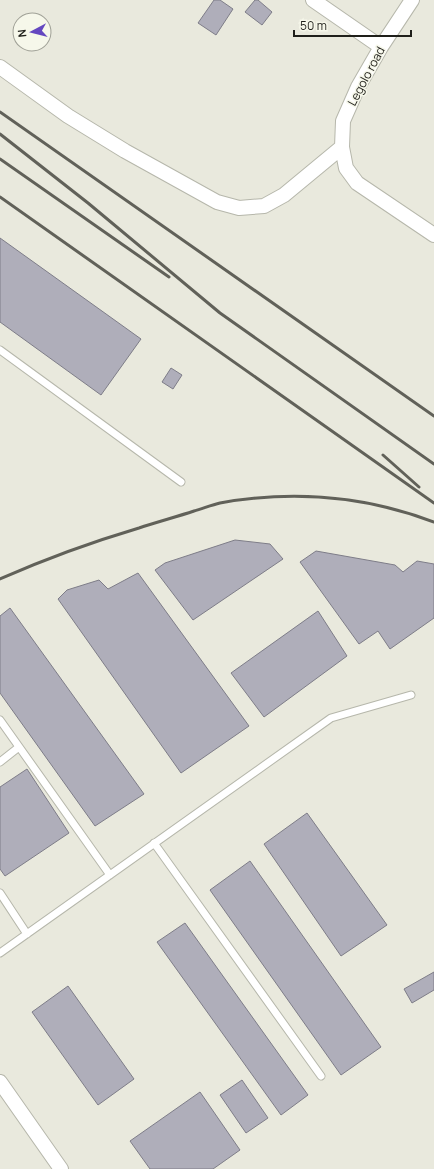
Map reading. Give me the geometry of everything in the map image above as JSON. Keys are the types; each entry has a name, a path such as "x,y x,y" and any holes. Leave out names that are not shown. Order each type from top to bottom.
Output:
{"street":[{"path":"313,0 381,47"},
{"name":"Legolo road","path":"412,0 381,47 358,86 343,121 342,147 346,168 357,183 434,235"},
{"path":"0,67 68,116 125,152 217,202 239,208 264,206 284,195 342,147"},
{"path":"0,1082 61,1169"}],"lane":[{"path":"0,350 181,482"},
{"path":"0,953 330,718 411,694"},
{"path":"0,720 110,875"},
{"path":"0,762 19,747"},
{"path":"154,843 320,1076"},
{"path":"0,893 27,934"}],"building":[{"path":"214,0 220,0 233,9 216,35 198,23"},
{"path":"255,0 258,0 272,12 262,25 245,12"},
{"path":"0,238 141,339 101,395 0,322"},
{"path":"171,368 182,375 173,389 162,382"},
{"path":"235,540 270,544 283,559 193,620 155,570 165,563"},
{"path":"316,551 395,565 403,572 417,561 434,564 434,618 390,649 378,631 359,644 300,562"},
{"path":"138,573 249,726 181,773 58,599 67,590 99,580 108,589"},
{"path":"10,608 144,794 95,826 0,693 0,616"},
{"path":"318,611 347,656 264,717 231,673"},
{"path":"27,769 69,833 5,876 0,869 0,787"},
{"path":"307,813 387,925 341,956 264,844"},
{"path":"250,861 381,1047 341,1075 210,890"},
{"path":"185,923 308,1095 281,1115 157,942"},
{"path":"434,972 434,990 412,1003 404,989"},
{"path":"68,986 134,1079 98,1105 32,1012"},
{"path":"242,1080 268,1118 246,1133 220,1095"},
{"path":"200,1092 240,1150 213,1169 150,1169 130,1141"}],"railway":[{"path":"0,112 434,416"},
{"path":"0,134 88,203 220,313 434,464"},
{"path":"0,159 169,277"},
{"path":"0,197 434,503"},
{"path":"383,455 419,487"},
{"path":"0,579 51,558 104,539 220,503 247,499 302,496 355,501 382,506 434,522"}]}
